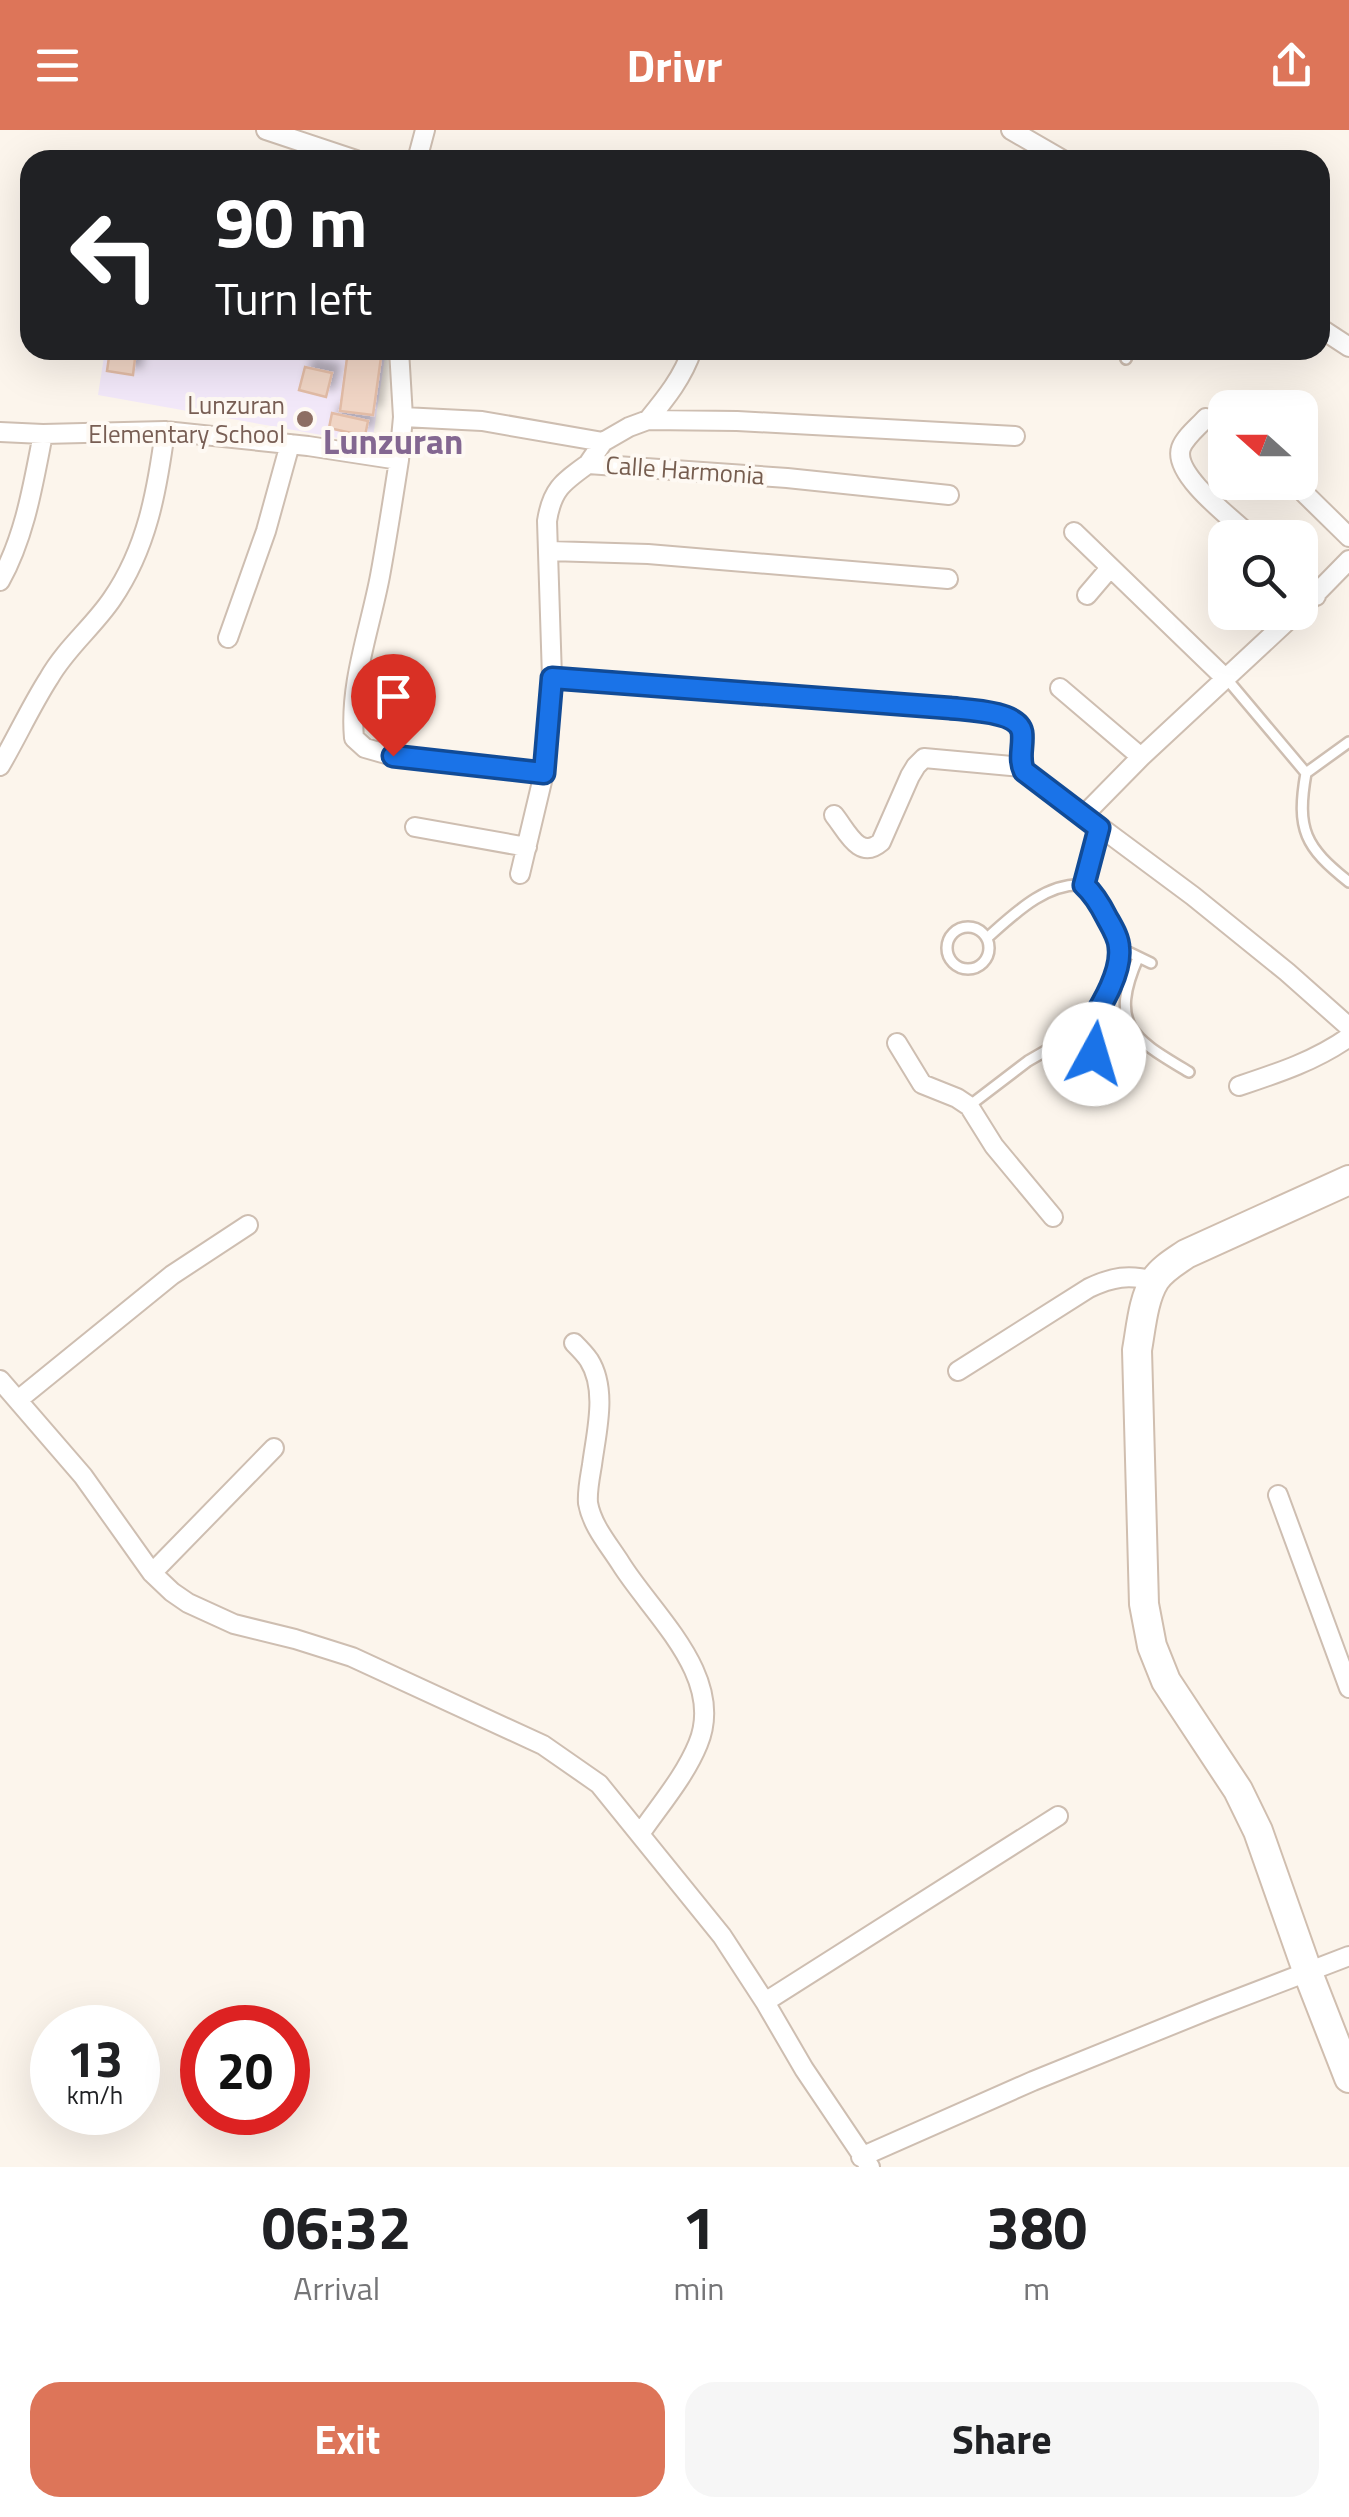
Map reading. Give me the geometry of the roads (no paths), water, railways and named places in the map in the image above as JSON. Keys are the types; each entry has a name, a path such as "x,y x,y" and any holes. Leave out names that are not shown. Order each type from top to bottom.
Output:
{"main road":[{"path":"1349,1180 1186,1254 1166,1268 1154,1281 1137,1350 1144,1604 1152,1646 1166,1681 1238,1790 1258,1831 1349,2078"}],"street":[{"path":"266,130 326,150"},
{"path":"1011,130 1045,150"},
{"path":"400,360 403,418 399,460 356,687 354,738 365,748 393,756 544,773"},
{"path":"648,420 674,388 689,360"},
{"name":"Calle Harmonia","path":"403,418 482,421 603,442 588,464"},
{"path":"1206,418 1184,443 1180,461 1200,489 1234,520"},
{"path":"603,442 648,420 1016,436"},
{"path":"0,432 165,431 399,460"},
{"path":"0,766 49,677 111,601 132,565 150,517 165,431"},
{"path":"0,582 28,510 44,434"},
{"path":"228,638 266,531 290,444"},
{"path":"520,874 544,773 552,678 547,521 550,501 558,488 588,464"},
{"name":"Calle Harmonia","path":"588,464 787,478 950,495"},
{"path":"1311,500 1349,537"},
{"path":"1074,532 1225,678"},
{"path":"549,551 648,554 948,578"},
{"path":"1318,594 1349,560"},
{"path":"1087,596 1110,568"},
{"path":"1092,822 1141,756 1278,630"},
{"path":"552,678 1006,716 1018,723 1022,732 1022,766"},
{"path":"1060,688 1141,756"},
{"path":"834,815 859,846 873,849 882,842 910,776 924,758 1022,766 1192,896 1349,1027"},
{"path":"414,826 527,847"},
{"path":"1239,1086 1300,1066 1349,1037"},
{"path":"897,1043 922,1084 970,1106 994,1146 1052,1217"},
{"path":"18,1400 172,1275 248,1226"},
{"path":"958,1372 1089,1288 1124,1276 1154,1281"},
{"path":"574,1343 589,1360 598,1387 599,1418 588,1501 592,1514 600,1534 692,1664 704,1696 700,1740 640,1834"},
{"path":"0,1380 83,1476 152,1573 172,1592 204,1612 234,1624 352,1657 544,1745 598,1784 722,1936 866,2162 1033,2081 1349,1956"},
{"path":"152,1573 274,1448"},
{"path":"1278,1495 1349,1688"},
{"path":"765,2002 1058,1816"}],"lane":[{"path":"1225,678 1306,773 1302,813 1308,840 1322,860 1349,882"},
{"path":"1306,773 1349,742"},
{"path":"1086,1031 1104,1000 1120,948 1098,901 1084,885 1092,822"},
{"path":"988,938 1019,909 1060,885 1084,885"},
{"path":"970,926 988,938 990,949 986,960 978,966 967,969 950,957 951,936 960,928 970,926"},
{"path":"1120,948 1150,964"},
{"path":"1138,958 1124,1011 1130,1026 1143,1044 1189,1072"},
{"path":"1072,1030 1086,1031 1094,1038 1094,1054 1088,1061 1071,1063 1064,1058 1061,1042 1072,1030"},
{"path":"970,1106 1028,1061 1061,1042"}],"place":[{"name":"Lunzuran Elementary School","path":"305,419"}],"district":[{"name":"Lunzuran","path":"393,442"}]}
